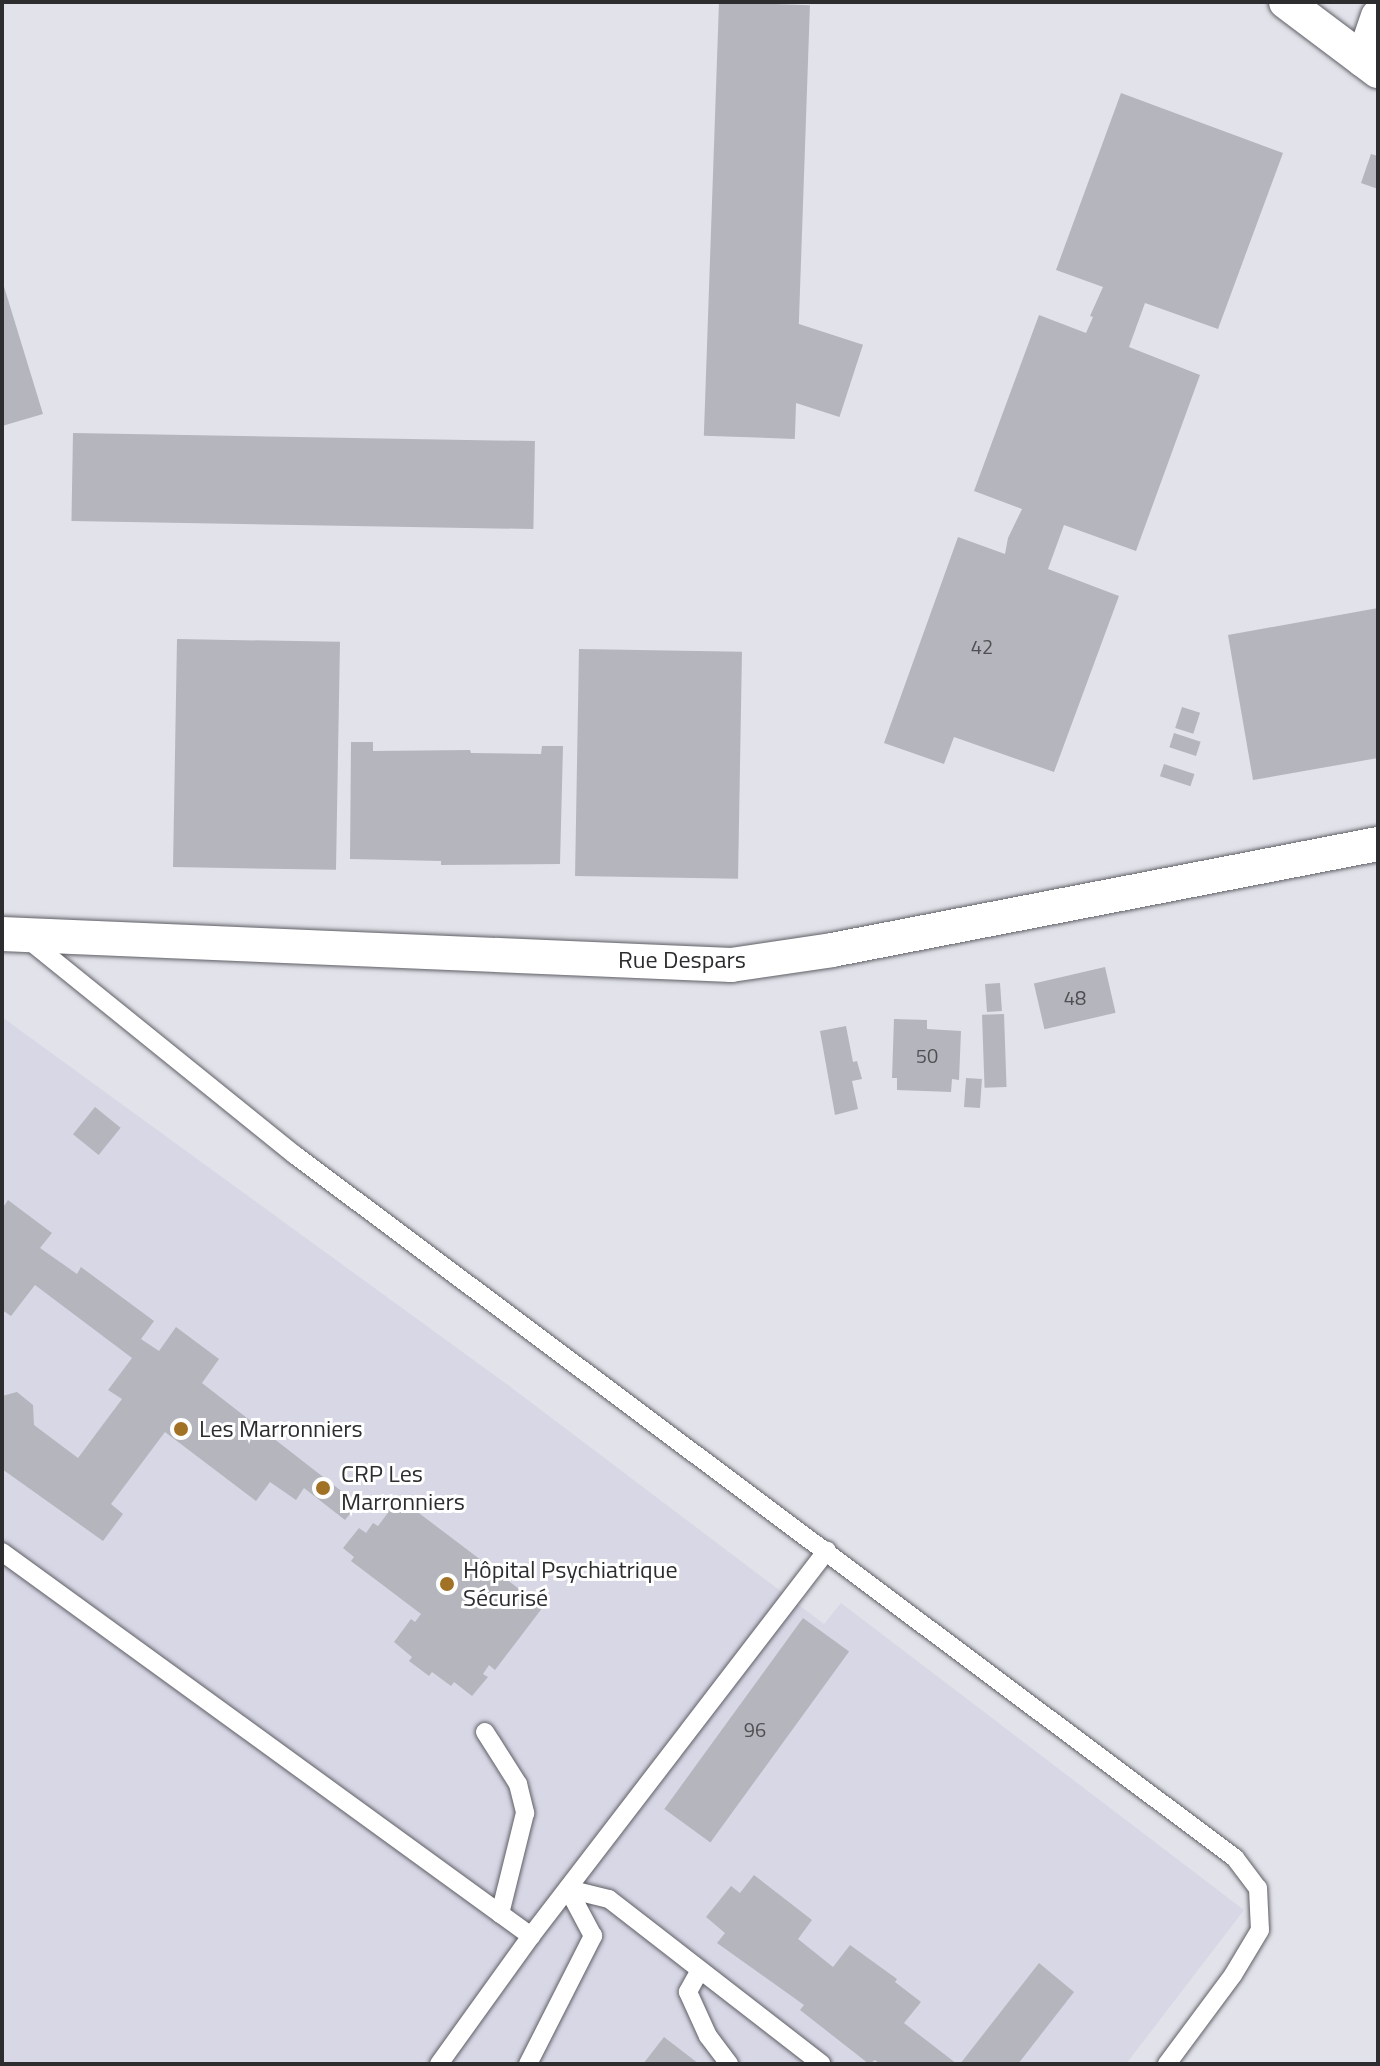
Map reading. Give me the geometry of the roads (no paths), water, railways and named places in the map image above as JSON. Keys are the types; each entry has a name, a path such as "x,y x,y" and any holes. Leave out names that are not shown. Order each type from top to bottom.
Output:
{"street":[{"path":"1286,2 1370,66 1378,16"},
{"name":"Rue Despars","path":"13,935 731,965 832,950 1378,844"}],"lane":[{"path":"13,935 295,1155 1235,1858 1258,1888 1260,1930 1233,1975 1167,2064"},
{"path":"439,2064 531,1936 827,1550"},
{"path":"2,1552 531,1936"},
{"path":"485,1732 518,1784 525,1813 500,1914"},
{"path":"568,1889 609,1899 822,2064"},
{"path":"528,2064 593,1936 568,1889"},
{"path":"700,1970 688,1992 708,2036 729,2064"}],"place":[{"name":"Les Marronniers","path":"181,1429"},
{"name":"CRP Les Marronniers","path":"323,1488"},
{"name":"Hôpital Psychiatrique Sécurisé","path":"447,1584"}]}
